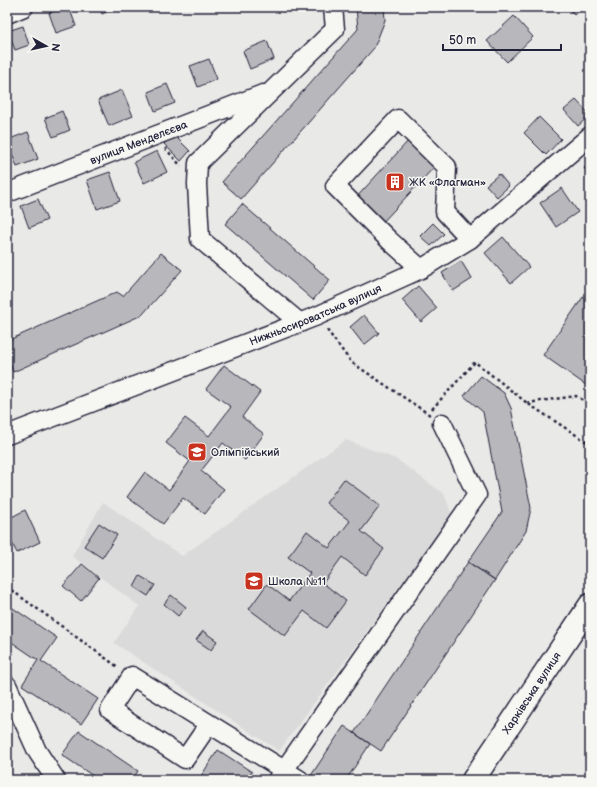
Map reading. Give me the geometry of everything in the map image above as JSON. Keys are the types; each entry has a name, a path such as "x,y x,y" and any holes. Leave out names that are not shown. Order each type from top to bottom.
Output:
{"main road":[{"name":"Харківська вулиця","path":"474,780 588,611"}],"street":[{"path":"7,14 24,7"},
{"path":"300,323 200,239 197,184 198,163 335,29 333,7"},
{"name":"вулиця Менделєєва","path":"7,193 269,92"},
{"path":"422,269 389,240 335,186 398,119 447,167 445,212 470,239"},
{"name":"Нижньосироватська вулиця","path":"7,435 300,323 422,269 470,239 590,136"},
{"path":"280,775 477,495 434,418"},
{"path":"209,724 185,759 110,710 132,676 209,724 280,775 300,780"},
{"path":"7,685 38,751 56,780"}],"path":[{"path":"154,136 197,184"},
{"path":"317,316 351,362 434,418 474,362 527,403 590,444"},
{"path":"527,403 576,396 590,404"},
{"path":"7,587 132,676"}],"shaded area":[{"name":"Школа №11","path":"346,440 396,459 444,494 452,515 279,751 114,643 139,606 72,556 103,502 182,556"}],"building":[{"path":"69,7 76,26 56,33 49,13"},
{"path":"99,7 118,7 102,14"},
{"path":"356,7 384,7 385,20 374,48 241,199 222,182 358,29"},
{"path":"568,7 583,7 574,15"},
{"path":"514,16 533,37 507,62 487,41"},
{"path":"23,26 29,45 15,50 8,31"},
{"path":"267,41 274,59 250,69 243,51"},
{"path":"209,59 217,79 198,87 190,66"},
{"path":"167,84 175,103 155,111 148,92"},
{"path":"122,90 133,116 109,126 98,100"},
{"path":"576,100 590,115 578,126 564,110"},
{"path":"62,111 70,130 53,137 45,118"},
{"path":"539,117 561,139 546,155 524,133"},
{"path":"28,132 38,159 17,167 7,140"},
{"path":"174,135 190,151 181,161 164,144"},
{"name":"ЖК «Флагман»","path":"409,140 436,165 381,224 354,200"},
{"path":"157,151 167,172 144,183 134,162"},
{"path":"590,163 590,176 584,168"},
{"path":"110,172 120,201 97,209 87,180"},
{"path":"499,174 509,186 497,197 486,185"},
{"path":"562,188 578,212 556,227 540,203"},
{"path":"38,199 47,220 29,228 21,206"},
{"path":"242,204 330,280 313,300 225,224"},
{"path":"433,223 444,234 431,246 420,236"},
{"path":"7,232 11,241 7,242"},
{"path":"503,237 529,267 511,283 485,253"},
{"path":"161,253 182,270 142,315 13,372 7,356 7,341 117,292 123,296"},
{"path":"461,261 472,279 453,291 442,273"},
{"path":"418,286 437,308 421,322 402,300"},
{"path":"583,297 590,302 590,388 543,355"},
{"path":"364,315 379,333 364,345 350,327"},
{"name":"Олімпійський","path":"224,365 260,392 242,417 264,434 245,460 223,443 201,471 224,489 205,514 183,498 163,524 127,497 145,472 169,490 190,461 166,443 185,418 209,436 231,407 206,389"},
{"path":"481,376 504,393 511,408 531,508 526,531 495,580 468,562 502,512 483,412 464,396"},
{"path":"344,479 380,506 361,531 384,549 365,575 342,557 323,583 346,601 326,628 304,611 285,636 249,609 267,584 289,601 310,573 288,557 307,531 329,548 350,521 326,503"},
{"path":"25,510 40,542 17,553 11,541 7,544 7,517 8,519"},
{"path":"99,523 117,535 102,558 84,546"},
{"path":"468,562 495,580 381,751 354,733"},
{"path":"82,564 99,578 81,601 63,586"},
{"path":"140,576 155,585 148,596 134,587"},
{"path":"171,595 186,607 178,616 164,604"},
{"path":"7,604 57,638 41,661 98,699 81,724 22,685 38,660 7,639"},
{"path":"203,631 217,641 211,650 196,640"},
{"path":"344,726 370,744 346,780 308,780"},
{"path":"79,731 138,771 132,780 99,780 62,755"},
{"path":"218,750 252,772 247,780 208,780 201,776"}],"place":[{"name":"ЖК «Флагман»","path":"395,182"},
{"name":"Олімпійський","path":"197,452"},
{"name":"Школа №11","path":"254,581"}]}
